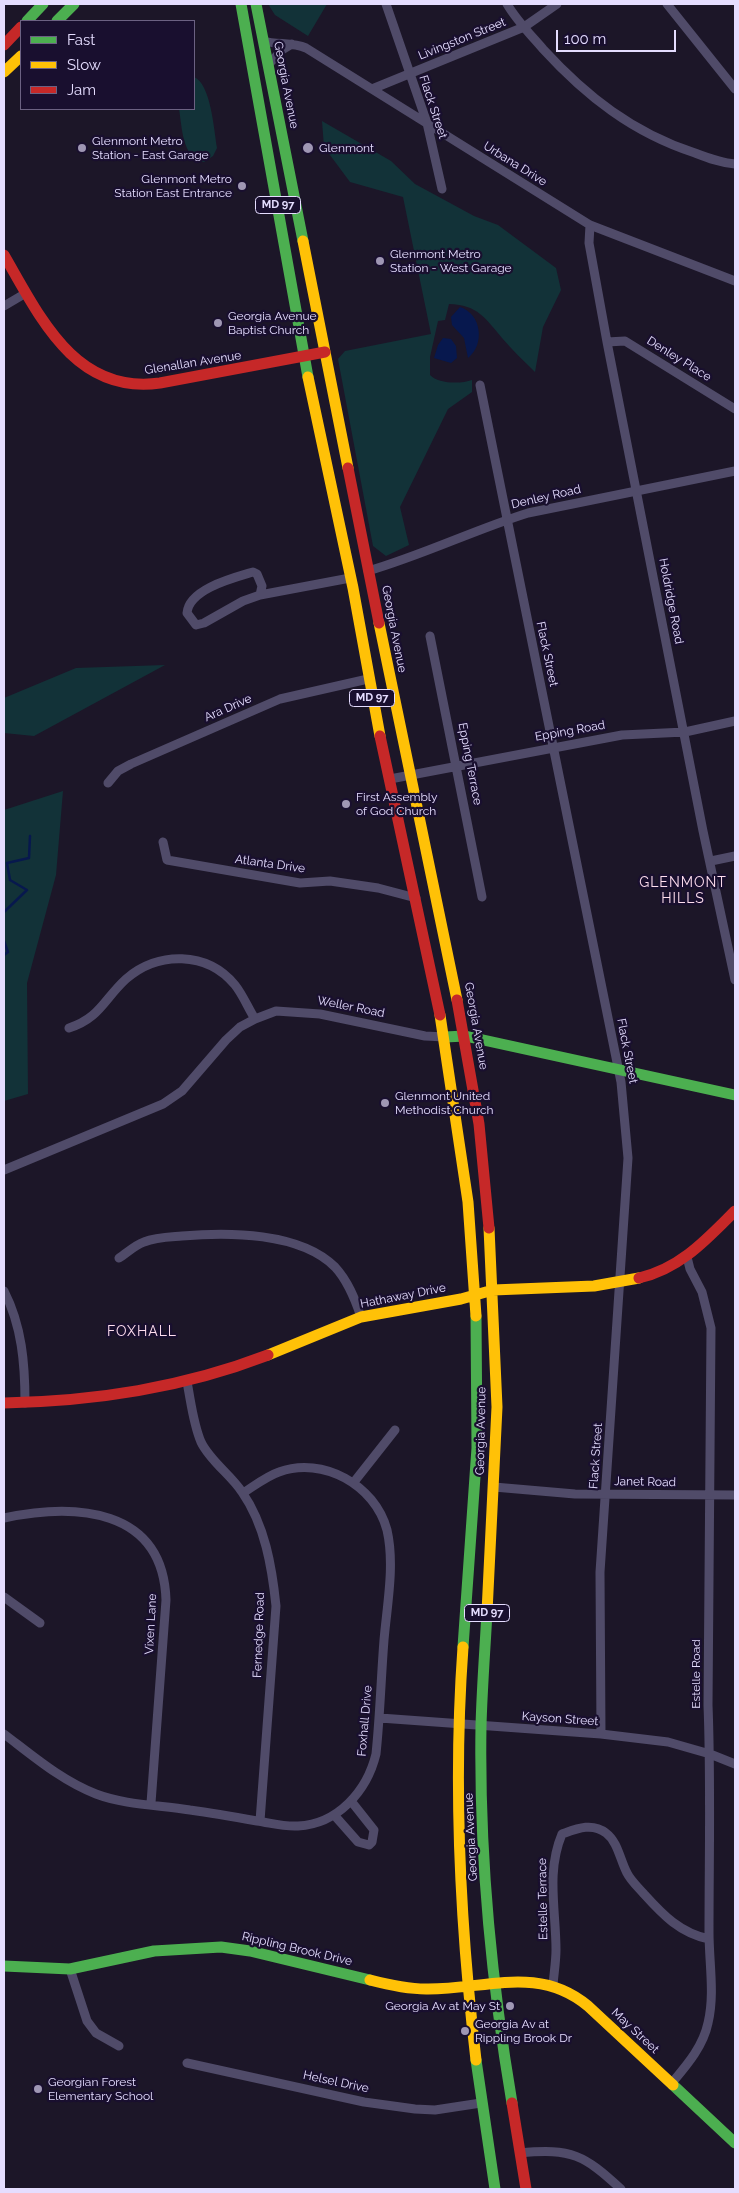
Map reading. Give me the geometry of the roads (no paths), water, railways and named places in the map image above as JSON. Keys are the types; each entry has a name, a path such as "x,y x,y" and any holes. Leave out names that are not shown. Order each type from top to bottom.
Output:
{"main road":[{"path":"28,20 43,4"},
{"path":"58,20 74,4"},
{"name":"Georgia Avenue","path":"242,4 304,358 350,578 368,679 445,1037 466,1181 476,1297 477,1448 460,1723 458,1810 467,1985 481,2103 495,2189"},
{"name":"Georgia Avenue","path":"256,4 368,571 466,1036 484,1180 493,1290 497,1407 481,1726 485,1871 495,1983 510,2094 526,2189"},
{"path":"4,45 20,28"},
{"path":"4,72 20,57"},
{"name":"Glenallan Avenue","path":"4,256 46,326 62,345 95,371 119,383 136,386 160,383 304,358 326,352"},
{"name":"Weller Road","path":"445,1037 466,1036 735,1095"},
{"name":"Hathaway Drive","path":"4,1403 121,1395 187,1382 240,1364 361,1317 476,1297 493,1290 620,1284 663,1270 687,1256 735,1211"},
{"name":"Rippling Brook Drive","path":"4,1966 70,1969 154,1951 221,1947 250,1951 400,1987 428,1989 495,1983"},
{"name":"May Street","path":"495,1983 526,1981 553,1985 576,1996 735,2143"}],"street":[{"name":"Flack Street","path":"386,4 427,123 442,190"},
{"path":"507,4 524,28 569,77 601,106 638,129 674,146 724,163 735,164"},
{"name":"Livingston Street","path":"372,89 524,28 557,4"},
{"path":"667,4 735,90"},
{"name":"Urbana Drive","path":"263,41 275,44 294,43 372,89 590,225 735,282"},
{"path":"268,65 282,50 294,43"},
{"name":"Holdridge Road","path":"590,225 589,244 607,342 703,831 712,861 735,980"},
{"path":"4,306 26,293"},
{"name":"Denley Place","path":"607,342 625,341 735,409"},
{"name":"Flack Street","path":"480,385 618,1069 628,1158 600,1572 600,1734"},
{"name":"Denley Road","path":"368,571 412,558 506,519 636,490 735,471"},
{"path":"260,595 262,586 257,574 253,572 223,581 209,589 192,600 187,614 196,625 204,623 243,601 260,595 350,578"},
{"name":"Epping Terrace","path":"430,636 458,766 482,896"},
{"name":"Ara Drive","path":"108,783 118,771 132,764 280,699 368,679"},
{"name":"Epping Road","path":"390,779 622,735 685,732 735,721"},
{"name":"Atlanta Drive","path":"163,842 167,860 300,882 330,881 378,888 416,898"},
{"path":"712,861 735,856"},
{"path":"69,1028 91,1019 135,972 160,960 176,958 196,960 220,972 236,986 254,1019"},
{"name":"Weller Road","path":"4,1170 163,1104 187,1086 226,1040 254,1019 276,1011 291,1010 425,1036 445,1037"},
{"path":"118,1258 143,1242 209,1234 257,1237 297,1244 318,1254 335,1267 351,1290 361,1317"},
{"name":"Estelle Road","path":"670,2084 697,2052 708,2025 712,2000 709,1939 710,1754 708,1705 711,1328 702,1292 690,1269 687,1256"},
{"path":"4,1291 17,1323 22,1344 25,1403"},
{"name":"Fernedge Road","path":"187,1382 197,1431 202,1444 243,1493 262,1531 273,1571 276,1606 260,1821"},
{"path":"354,1482 395,1430"},
{"name":"Foxhall Drive","path":"4,1734 63,1778 96,1794 123,1801 151,1803 299,1826 335,1816 351,1801 372,1769 380,1718 389,1581 389,1544 381,1516 368,1497 354,1482 323,1469 302,1468 278,1472 243,1493"},
{"name":"Janet Road","path":"494,1487 606,1494 735,1495"},
{"name":"Vixen Lane","path":"4,1518 27,1513 77,1510 97,1513 130,1528 151,1549 159,1563 166,1585 166,1600 151,1803"},
{"path":"4,1597 40,1623"},
{"name":"Kayson Street","path":"380,1718 600,1734 668,1742 710,1754 735,1764"},
{"path":"335,1816 358,1842 369,1845 372,1842 374,1830 351,1801"},
{"name":"Estelle Terrace","path":"553,1985 556,1952 552,1867 554,1852 562,1834 580,1827 593,1827 605,1832 614,1842 628,1875 662,1915 680,1928 709,1939"},
{"path":"70,1969 87,2021 96,2033 119,2046"},
{"name":"Helsel Drive","path":"187,2063 364,2102 415,2109 435,2110 481,2103"},
{"path":"520,2153 547,2150 574,2155 595,2165 621,2189"}],"waterway":[{"path":"4,912 27,890 10,880 7,863 29,858 30,836"},
{"path":"4,941 8,952 4,955"}],"place":[{"name":"Glenmont Metro Station - East Garage","path":"82,148"},
{"name":"Glenmont","path":"308,148"},
{"name":"Glenmont Metro Station East Entrance","path":"242,186"},
{"name":"Glenmont Metro Station - West Garage","path":"380,261"},
{"name":"Georgia Avenue Baptist Church","path":"218,323"},
{"name":"First Assembly of God Church","path":"346,804"},
{"name":"Glenmont United Methodist Church","path":"385,1103"},
{"name":"Georgia Av at May St","path":"510,2006"},
{"name":"Georgia Av at Rippling Brook Dr","path":"465,2031"},
{"name":"Georgian Forest Elementary School","path":"38,2089"}],"district":[{"name":"GLENMONT HILLS","path":"683,892"},
{"name":"FOXHALL","path":"142,1332"}]}
